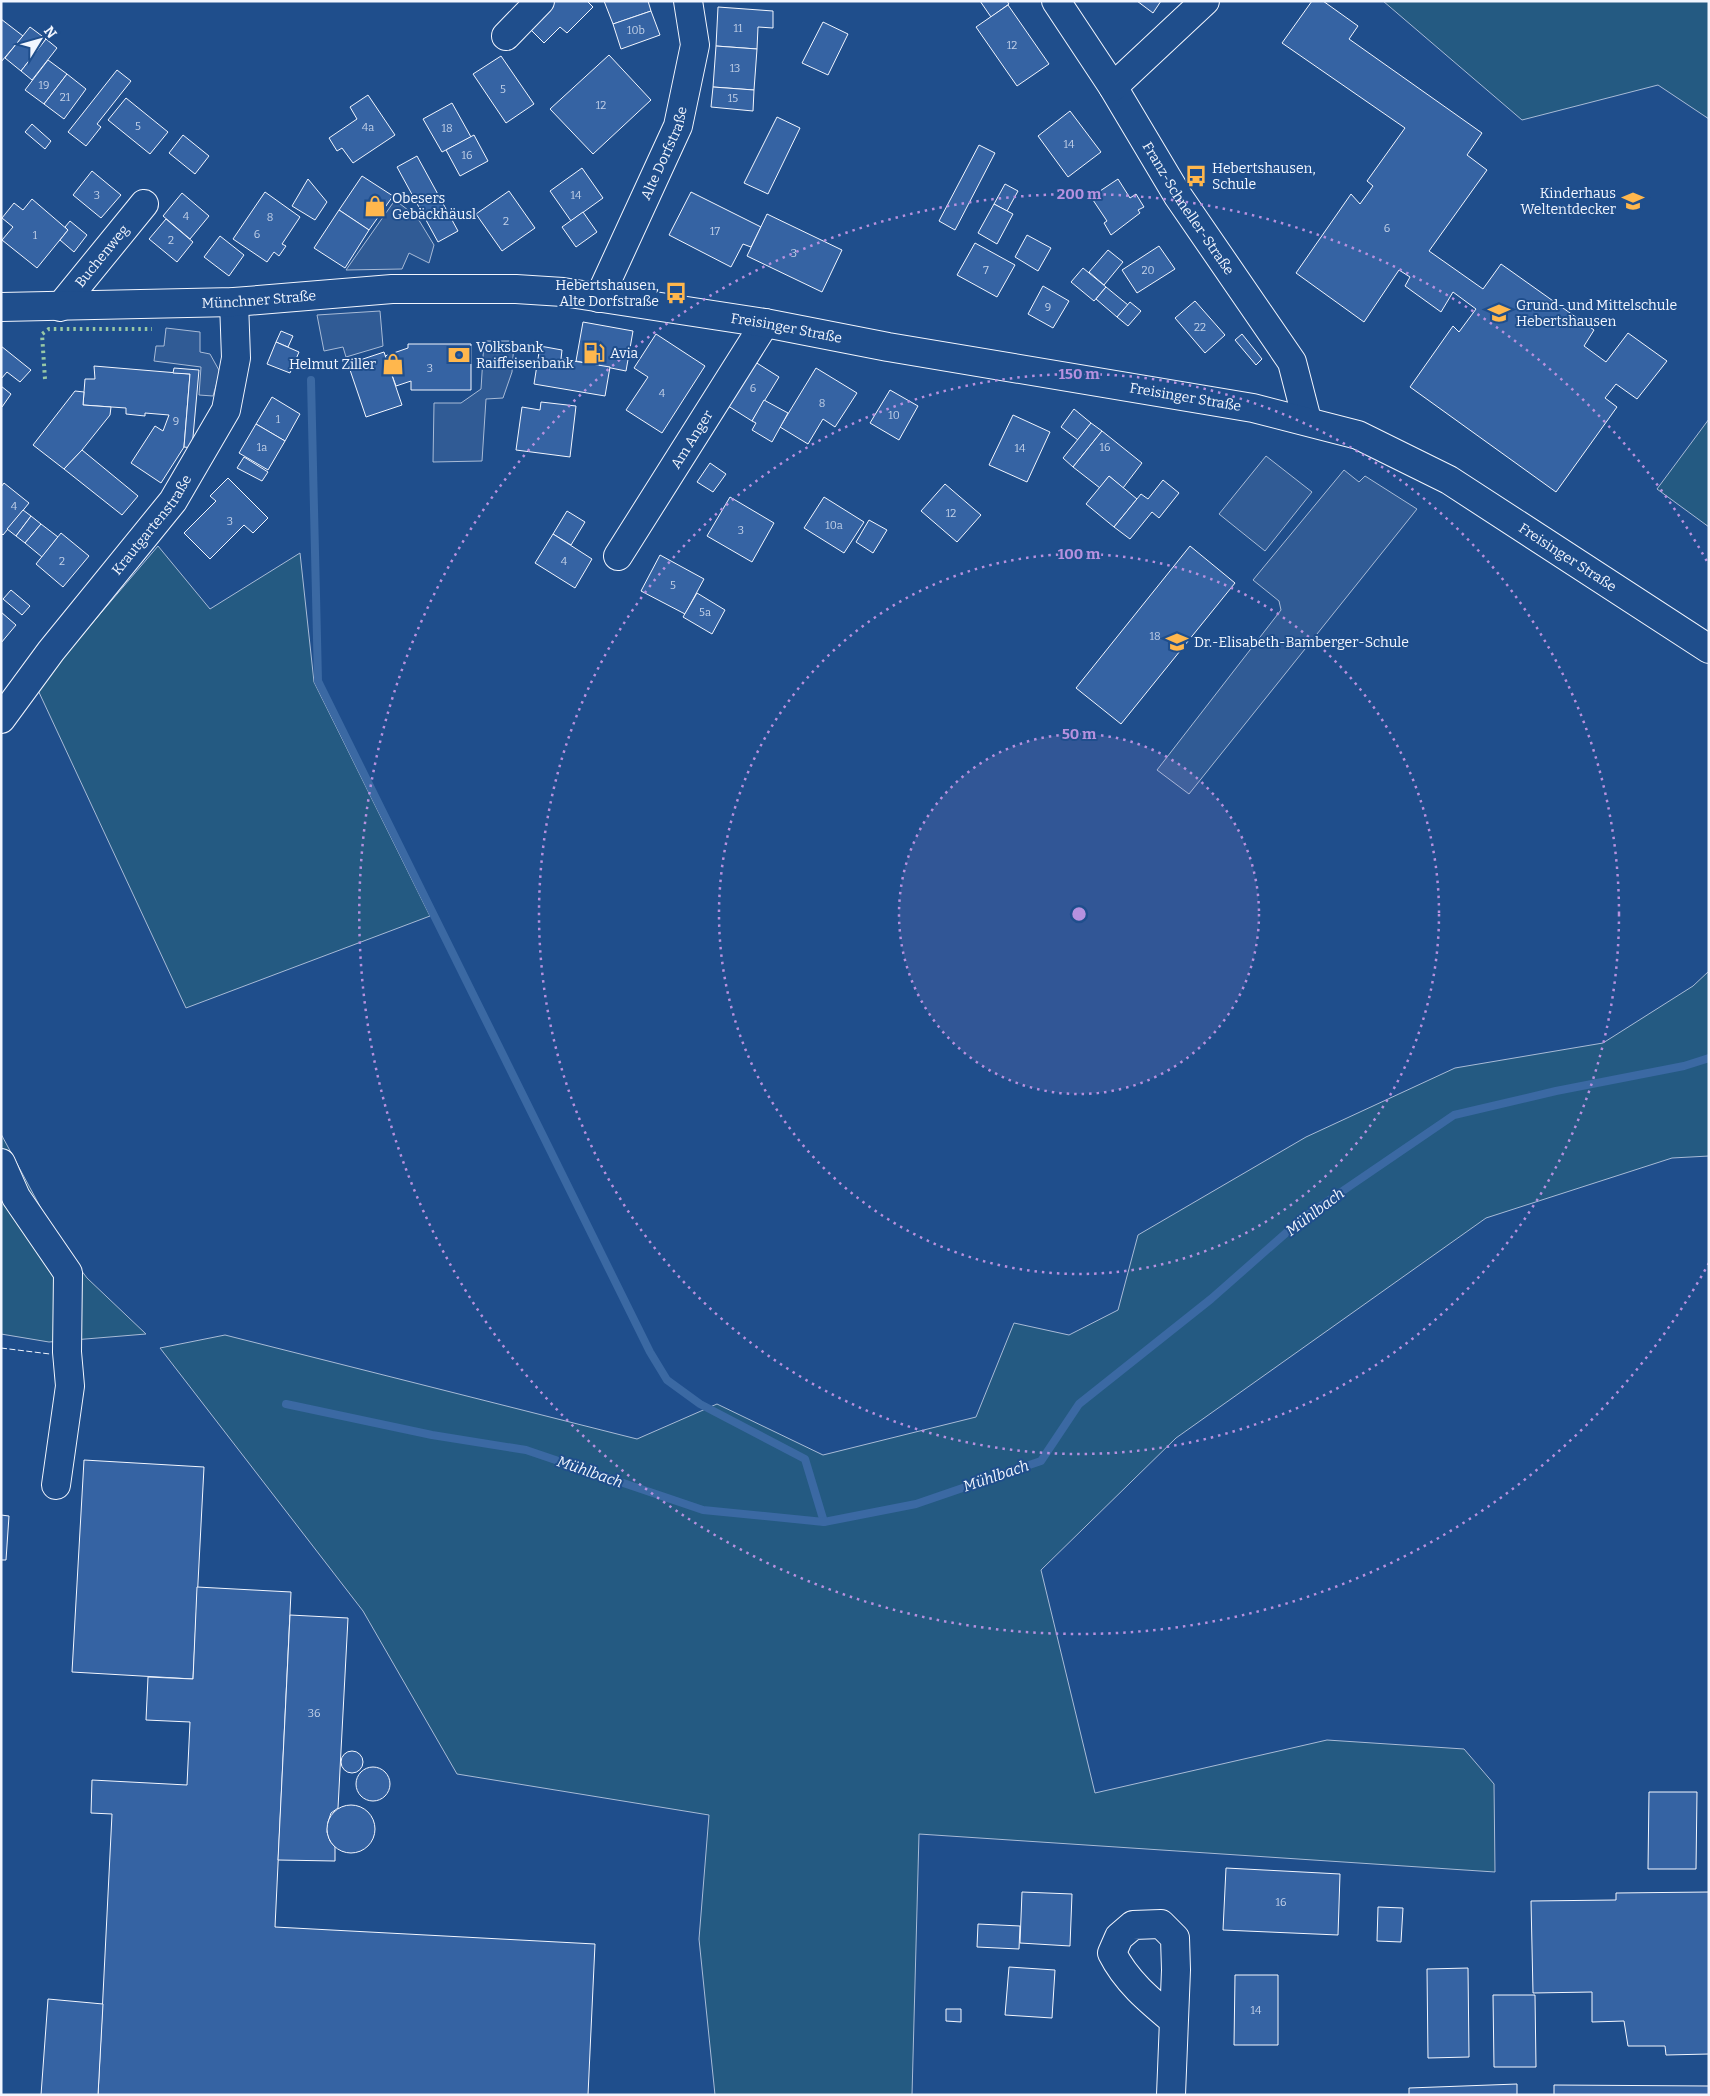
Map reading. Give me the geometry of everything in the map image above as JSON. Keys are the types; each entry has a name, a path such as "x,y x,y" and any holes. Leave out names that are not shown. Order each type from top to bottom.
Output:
{"street":[{"path":"506,36 540,1"},
{"name":"Alte Dorfstraße","path":"599,298 678,126 694,45 688,1"},
{"name":"Franz-Schneller-Straße","path":"1056,1 1113,88 1178,196 1292,362 1307,420"},
{"path":"1113,88 1205,1"},
{"name":"Buchenweg","path":"60,307 144,204"},
{"name":"Freisinger Straße","path":"516,289 563,292 765,323 888,347 1253,408 1307,420 1358,435 1449,480 1709,649"},
{"name":"Münchner Straße","path":"1,308 234,302 384,290 516,289"},
{"name":"Krautgartenstraße","path":"1,719 51,651 173,501 226,410 236,358 234,302"},
{"name":"Am Anger","path":"618,556 765,323"},
{"path":"1,1163 16,1197 68,1272 66,1352 70,1386 56,1485"},
{"path":"1171,2095 1173,2020"}],"shaded area":[{"path":"1383,1 1709,1 1709,119 1658,85 1522,120"},
{"path":"395,200 417,217 434,245 429,263 409,253 402,269 346,270"},
{"path":"380,311 383,346 346,357 343,347 324,351 317,315"},
{"path":"166,328 200,332 200,352 210,354 220,372 213,396 199,395 201,367 154,361 156,346 164,346"},
{"path":"484,341 514,341 512,372 503,398 486,399 482,461 433,462 434,403 461,403 481,389"},
{"path":"1709,419 1709,527 1657,489"},
{"path":"1266,456 1312,492 1265,551 1219,514"},
{"path":"1344,470 1359,482 1365,476 1417,509 1189,794 1157,770 1281,610 1279,601 1253,580"},
{"path":"158,546 210,609 300,553 314,682 430,916 186,1008 37,688"},
{"path":"1709,971 1709,1156 1672,1158 1486,1218 1176,1438 1041,1570 1095,1793 1327,1740 1464,1749 1494,1784 1495,1872 919,1834 912,2095 715,2095 699,1939 709,1815 457,1774 363,1611 160,1348 225,1335 637,1439 717,1404 823,1455 976,1417 1014,1323 1069,1335 1118,1310 1138,1235 1306,1137 1455,1068 1603,1043 1693,986"},
{"path":"1,1134 57,1238 87,1278 146,1334 49,1342 1,1334"}],"building":[{"path":"551,1 587,1 593,7 567,33 560,27 544,43 529,28"},
{"path":"604,1 648,1 651,11 613,24"},
{"path":"980,1 1007,1 1009,4 991,17"},
{"path":"1137,1 1161,1 1153,13"},
{"path":"1312,1 1323,1 1358,26 1349,39 1482,133 1467,155 1487,170 1429,251 1483,289 1501,264 1594,330 1584,346 1606,362 1628,333 1667,361 1637,399 1616,384 1605,398 1617,407 1556,492 1410,387 1453,326 1459,332 1476,309 1453,292 1441,312 1405,286 1410,277 1399,270 1364,322 1296,273 1351,194 1360,204 1373,186 1367,181 1405,128 1282,43"},
{"path":"1008,5 1049,64 1017,86 976,27"},
{"path":"718,7 773,11 773,28 758,27 757,49 716,46"},
{"path":"651,11 660,35 621,49 613,24"},
{"path":"1,19 23,36 1,62"},
{"path":"823,22 848,34 828,75 802,63"},
{"path":"30,27 46,39 21,71 5,58"},
{"path":"46,39 57,48 32,80 21,71"},
{"path":"716,46 757,49 754,90 713,87"},
{"path":"609,55 651,100 593,154 550,109"},
{"path":"501,56 534,104 506,123 473,74"},
{"path":"48,60 67,74 44,104 25,90"},
{"path":"117,70 131,81 97,124 101,127 86,146 68,132"},
{"path":"67,74 86,89 64,119 44,104"},
{"path":"713,87 754,90 753,111 711,107"},
{"path":"368,95 395,135 353,163 342,148 337,151 329,138 357,119 350,107"},
{"path":"126,98 168,132 150,154 108,120"},
{"path":"452,103 471,137 442,152 423,119"},
{"path":"1070,111 1101,152 1068,177 1038,136"},
{"path":"777,117 800,128 768,194 744,183"},
{"path":"32,124 51,141 45,149 25,132"},
{"path":"183,135 209,156 195,174 169,153"},
{"path":"474,135 488,161 460,176 446,150"},
{"path":"979,145 995,153 955,230 939,221"},
{"path":"417,156 458,231 438,242 397,167"},
{"path":"582,168 603,198 571,221 550,191"},
{"path":"92,171 121,195 101,218 73,195"},
{"path":"362,176 393,196 369,230 339,210"},
{"path":"308,179 327,202 315,220 292,206"},
{"path":"1118,179 1130,198 1136,194 1144,207 1138,210 1140,213 1111,235 1104,223 1107,221 1091,197"},
{"path":"1005,184 1018,191 1007,211 994,204"},
{"path":"509,191 535,228 502,251 476,214"},
{"path":"265,192 300,217 282,244 286,246 279,256 274,252 267,262 233,239"},
{"path":"691,192 761,227 751,247 743,244 731,267 669,235"},
{"path":"182,193 209,216 190,239 163,216"},
{"path":"32,199 68,230 37,268 2,240 13,227 2,218 14,203 23,210"},
{"path":"994,204 1013,214 997,244 978,233"},
{"path":"339,210 369,230 345,268 314,248"},
{"path":"583,212 597,232 576,247 562,227"},
{"path":"767,214 842,250 822,292 747,256"},
{"path":"166,219 193,242 177,262 149,239"},
{"path":"70,221 87,235 74,252 60,240 68,230 65,227"},
{"path":"1027,235 1051,248 1038,271 1015,257"},
{"path":"220,236 244,255 229,276 204,257"},
{"path":"975,243 1015,265 997,297 957,275"},
{"path":"1159,246 1175,269 1137,293 1122,270"},
{"path":"1108,250 1123,262 1104,285 1089,272"},
{"path":"1083,268 1106,287 1094,301 1071,282"},
{"path":"1043,286 1069,301 1053,328 1028,314"},
{"path":"1106,287 1128,305 1117,317 1096,299"},
{"path":"1195,301 1225,335 1205,353 1175,318"},
{"path":"1130,302 1141,311 1128,326 1117,317"},
{"path":"583,322 633,331 626,371 576,361"},
{"path":"281,331 293,336 288,347 276,342"},
{"path":"656,334 705,366 662,433 626,410 648,377 634,368"},
{"path":"1242,334 1262,359 1256,365 1235,340"},
{"path":"276,342 299,352 290,373 267,364"},
{"path":"408,344 471,344 471,390 411,390 411,381 396,386 385,356 408,348"},
{"path":"1,346 31,370 20,382 7,372 1,379"},
{"path":"540,346 562,350 561,359 610,367 605,396 534,384"},
{"path":"384,352 402,405 366,417 348,364"},
{"path":"752,360 779,377 752,421 725,404"},
{"path":"94,366 190,374 184,447 161,483 131,463 155,426 163,431 169,415 145,413 145,416 126,414 126,408 83,405 85,379 95,379"},
{"path":"174,368 199,370 192,448 184,447 190,374 173,373"},
{"path":"816,368 857,393 835,427 823,419 808,444 780,427"},
{"path":"1,386 11,394 2,407 1,406"},
{"path":"890,390 918,406 899,440 870,423"},
{"path":"75,391 84,392 83,405 111,407 110,415 64,469 33,445"},
{"path":"272,397 300,414 285,441 256,424"},
{"path":"764,400 788,413 772,442 752,430 756,423 752,421"},
{"path":"541,402 576,406 570,457 516,450 522,407 540,410"},
{"path":"1074,409 1091,423 1078,440 1061,427"},
{"path":"1013,415 1050,432 1027,482 989,465"},
{"path":"1091,423 1102,431 1073,467 1063,458"},
{"path":"256,424 285,441 268,470 239,453"},
{"path":"1102,431 1142,463 1123,488 1109,476 1100,488 1073,467"},
{"path":"82,450 138,496 122,515 64,469"},
{"path":"244,457 268,472 262,481 237,468"},
{"path":"710,463 726,474 713,492 697,482"},
{"path":"1109,476 1137,499 1114,527 1086,504"},
{"path":"228,478 268,518 253,533 244,525 210,559 184,533 216,501 210,496"},
{"path":"1163,480 1179,493 1159,518 1152,512 1130,539 1114,527 1141,494 1148,499"},
{"path":"4,483 29,503 3,535 1,533 1,487"},
{"path":"945,484 981,515 957,542 921,511"},
{"path":"730,497 774,523 752,562 707,536"},
{"path":"824,497 864,522 844,553 804,528"},
{"path":"23,510 31,516 16,536 7,529"},
{"path":"567,511 585,522 571,545 553,534"},
{"path":"31,516 41,524 25,543 16,536"},
{"path":"869,520 887,530 873,553 856,542"},
{"path":"41,524 58,537 42,557 25,543"},
{"path":"61,533 89,556 63,587 36,564"},
{"path":"553,534 592,559 575,588 535,563"},
{"path":"1190,546 1235,583 1121,724 1076,688"},
{"path":"660,555 704,579 685,614 641,591"},
{"path":"11,590 30,606 22,615 3,599"},
{"path":"697,593 725,610 712,634 683,617"},
{"path":"1,612 16,625 1,643"},
{"path":"84,1460 204,1467 193,1679 72,1672"},
{"path":"1,1515 9,1516 6,1560 1,1560"},
{"path":"197,1587 291,1592 275,1927 595,1944 588,2095 98,2095 112,1814 91,1813 92,1780 187,1785 190,1722 146,1720 148,1677 193,1679"},
{"path":"290,1615 348,1618 338,1808 331,1813 327,1832 330,1841 335,1847 335,1861 278,1860"},
{"path":"352,1751 362,1758 363,1762 356,1772 352,1773 342,1766 341,1762 348,1752"},
{"path":"373,1767 380,1768 385,1772 389,1777 389,1791 385,1796 380,1800 373,1801 366,1800 361,1796 357,1791 356,1784 357,1777 361,1772 366,1768"},
{"path":"1649,1792 1697,1792 1696,1869 1648,1869"},
{"path":"346,1805 356,1805 368,1812 375,1824 375,1834 368,1846 356,1853 346,1853 338,1849 331,1842 327,1834 327,1824 331,1816 338,1809"},
{"path":"1226,1868 1340,1874 1338,1935 1223,1930"},
{"path":"1022,1892 1072,1894 1070,1946 1020,1943"},
{"path":"1709,1892 1709,2054 1666,2055 1665,2046 1628,2046 1624,2021 1592,2022 1592,1992 1533,1993 1531,1901 1616,1900 1616,1893"},
{"path":"1378,1907 1403,1908 1401,1942 1377,1941"},
{"path":"978,1924 1020,1926 1019,1949 977,1947"},
{"path":"1009,1967 1055,1970 1052,2018 1005,2015"},
{"path":"1468,1968 1469,2057 1428,2058 1427,1969"},
{"path":"1235,1975 1278,1975 1278,2045 1234,2045"},
{"path":"1493,1995 1535,1995 1536,2067 1494,2067"},
{"path":"48,1999 103,2004 98,2095 41,2095"},
{"path":"946,2009 961,2009 961,2022 946,2021"},
{"path":"1517,2084 1517,2095 1409,2095 1409,2088"},
{"path":"1554,2085 1709,2086 1709,2095 1554,2095"}],"waterway":[{"path":"311,380 318,681 650,1352 667,1380 700,1404 805,1459 824,1522"},
{"name":"Mühlbach","path":"286,1404 432,1435 526,1450 703,1510 824,1522 916,1504 1041,1461 1079,1404 1211,1299 1303,1218 1454,1115 1556,1091 1684,1066 1709,1058"}],"hedge":[{"path":"45,379 42,334 49,329 152,329"}],"fence":[{"path":"1,1348 50,1354"}],"place":[{"name":"Hebertshausen, Schule","path":"1196,176"},
{"name":"Kinderhaus Weltentdecker","path":"1633,201"},
{"name":"Obesers Gebäckhäusl","path":"375,206"},
{"name":"Hebertshausen, Alte Dorfstraße","path":"676,293"},
{"name":"Grund- und Mittelschule Hebertshausen","path":"1499,313"},
{"name":"Avia","path":"594,353"},
{"name":"Volksbank Raiffeisenbank","path":"459,355"},
{"name":"Helmut Ziller","path":"393,364"},
{"name":"Dr.-Elisabeth-Bamberger-Schule","path":"1177,642"}]}
